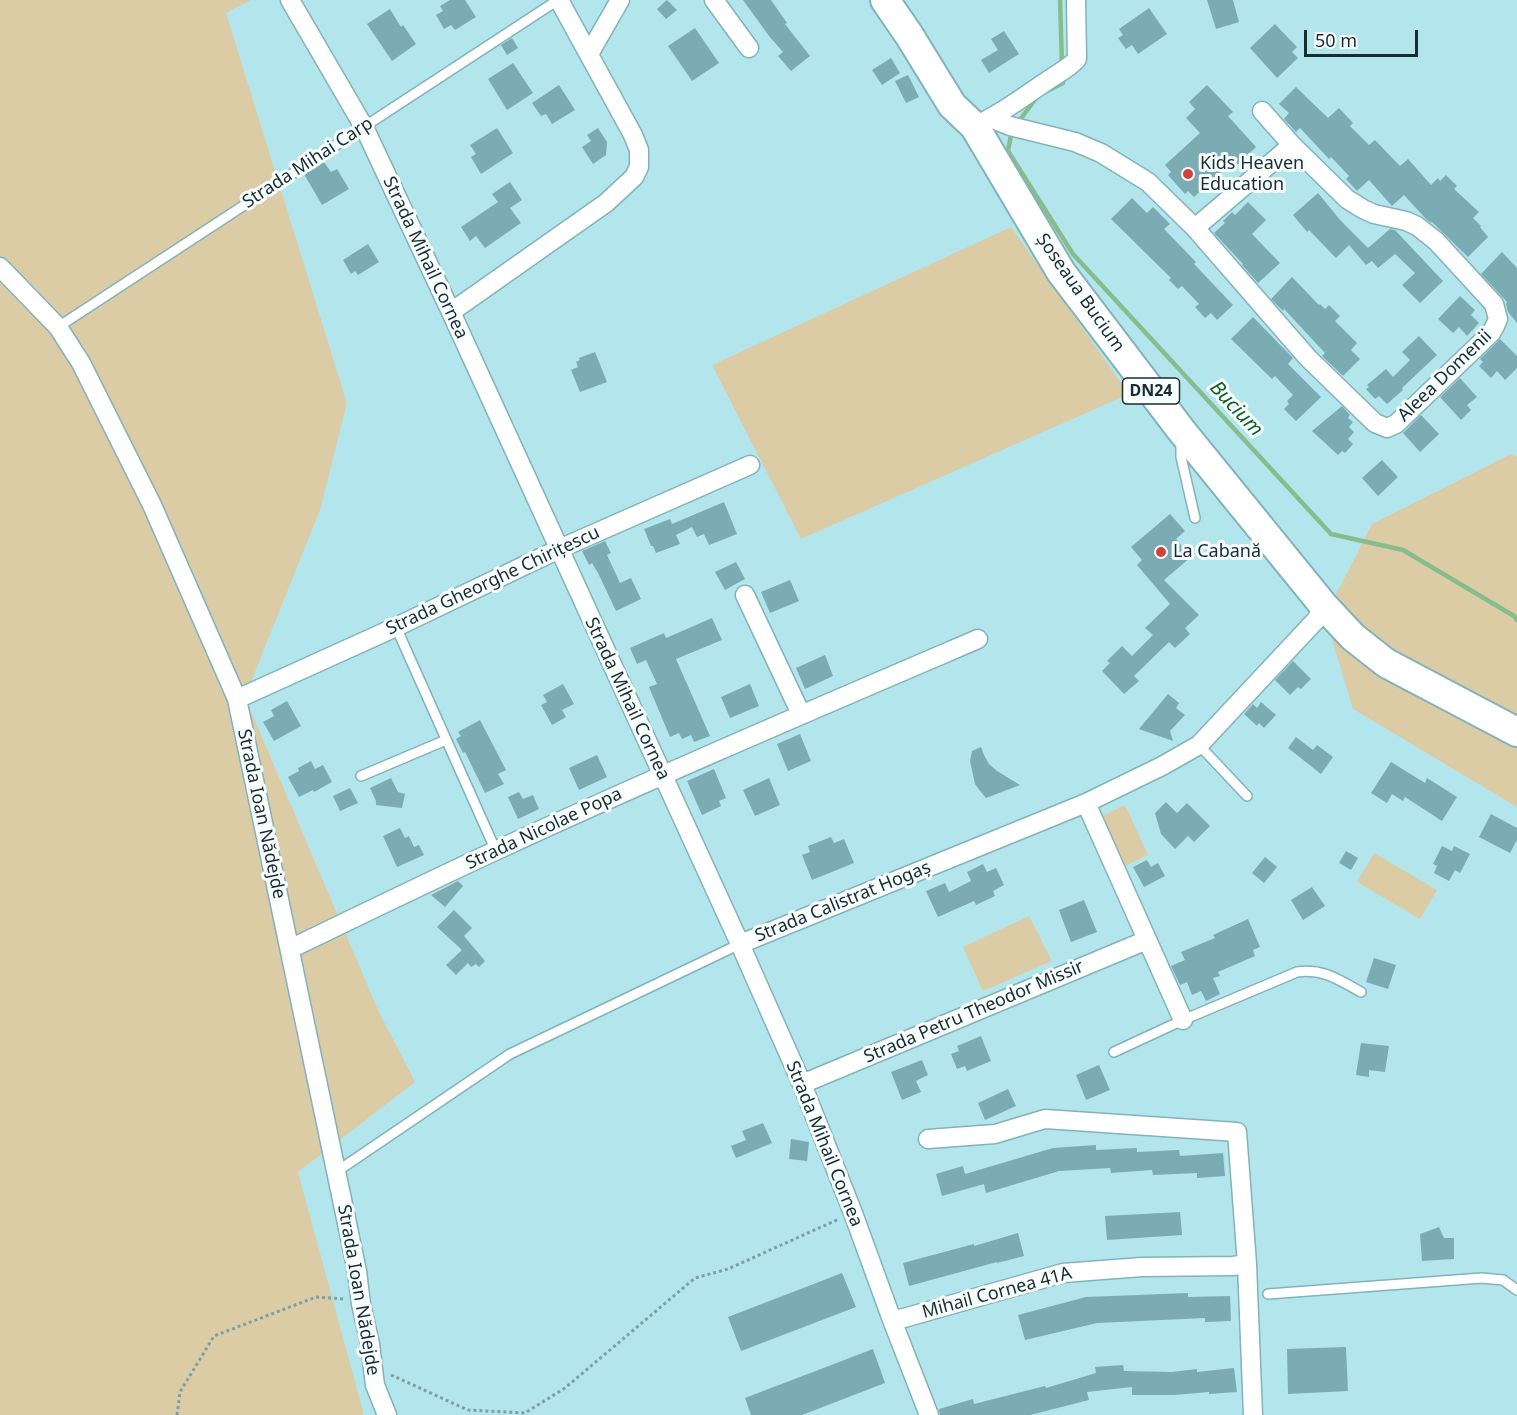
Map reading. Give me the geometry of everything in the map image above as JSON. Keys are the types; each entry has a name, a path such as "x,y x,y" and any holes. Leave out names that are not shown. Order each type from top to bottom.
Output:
{"main road":[{"name":"Șoseaua Bucium","path":"885,0 952,105 982,122"},
{"name":"Șoseaua Bucium","path":"904,0 982,122 1061,272 1181,430 1324,606 1353,637 1386,663 1517,732"}],"street":[{"name":"Strada Mihail Cornea","path":"290,0 364,127 740,944 802,1084 929,1415"},
{"path":"451,312 606,203 633,177 639,167 639,150 633,135 558,0"},
{"path":"589,54 620,0"},
{"path":"714,0 749,48"},
{"path":"982,122 1007,109 1070,67 1077,59 1077,0"},
{"name":"Aleea Domenii","path":"982,122 1010,126 1075,142 1101,153 1148,182 1195,228 1308,358 1376,423 1387,428 1396,424 1491,333 1498,319 1497,311 1494,304 1427,233 1406,221 1374,214 1347,199 1292,145 1262,111"},
{"path":"1195,228 1292,145"},
{"name":"Strada Ioan Nădejde","path":"0,267 58,327 81,363 152,505 237,699 357,1271 375,1385 387,1415"},
{"name":"Strada Gheorghe Chirițescu","path":"237,699 396,627 559,549 750,465"},
{"path":"745,595 801,714"},
{"name":"Strada Calistrat Hogaș","path":"740,944 1086,803 1162,766 1199,744 1316,620 1324,606"},
{"name":"Strada Nicolae Popa","path":"290,949 496,851 662,776 978,639"},
{"path":"1086,803 1182,1020"},
{"name":"Strada Petru Theodor Missir","path":"802,1084 1147,940"},
{"path":"928,1139 996,1134 1045,1119 1237,1132 1247,1264 1253,1415"},
{"name":"Mihail Cornea 41A","path":"892,1320 1063,1273 1142,1267 1247,1264"}],"lane":[{"name":"Strada Mihai Carp","path":"58,327 558,0"},
{"path":"1181,430 1181,457 1194,518"},
{"path":"396,627 496,851"},
{"path":"360,776 447,740"},
{"path":"1199,744 1247,796"},
{"name":"Strada Calistrat Hogaș","path":"336,1172 510,1054 740,944"},
{"path":"1114,1052 1182,1020 1297,972 1309,970 1325,973 1361,992"},
{"path":"1268,1294 1473,1278 1503,1280 1517,1290"}],"path":[{"path":"388,1374 468,1410 525,1413 565,1388 695,1278 728,1269 853,1213"},
{"path":"177,1415 180,1392 214,1336 316,1297 343,1299 361,1304"}],"shaded area":[{"path":"0,0 251,0 226,13 347,403 320,510 245,697 378,1010 415,1082 298,1172 364,1415 0,1415"},
{"path":"1011,227 1129,394 801,539 712,365"},
{"path":"1511,454 1517,457 1517,807 1353,709 1325,616 1372,524"},
{"path":"1125,805 1148,855 1125,866 1102,816"},
{"path":"1374,853 1437,890 1420,919 1357,882"},
{"path":"1029,916 1052,961 983,991 963,947"}],"building":[{"path":"450,0 465,0 476,17 455,30 451,25 444,29 436,15 443,11 440,6"},
{"path":"667,0 677,10 666,19 657,9"},
{"path":"743,0 771,0 787,23 785,24 810,56 791,71 778,56 783,52"},
{"path":"1207,0 1233,0 1239,22 1216,29"},
{"path":"1149,8 1167,34 1138,54 1132,45 1126,49 1118,38 1123,35 1119,29"},
{"path":"390,9 401,27 403,25 416,44 392,61 367,24"},
{"path":"1275,24 1297,47 1292,52 1298,58 1277,78 1250,48"},
{"path":"695,28 719,63 692,81 668,46"},
{"path":"1004,31 1019,54 989,73 981,60 998,50 991,39"},
{"path":"512,38 518,48 507,55 501,45"},
{"path":"891,58 900,73 882,85 872,70"},
{"path":"513,63 533,93 507,110 488,79"},
{"path":"908,75 919,97 906,103 895,81"},
{"path":"559,85 575,110 552,124 546,114 541,116 532,103"},
{"path":"1207,85 1233,112 1228,116 1256,147 1232,170 1228,166 1194,197 1188,191 1185,194 1168,175 1171,172 1165,165 1200,133 1186,118 1195,109 1189,102"},
{"path":"1296,87 1328,118 1339,108 1353,123 1350,126 1369,145 1375,140 1400,166 1408,159 1431,185 1438,178 1440,181 1446,175 1457,186 1454,189 1479,212 1473,218 1488,237 1468,257 1432,222 1426,219 1404,195 1392,206 1369,180 1357,191 1346,179 1349,176 1331,157 1329,159 1300,128 1296,132 1284,119 1289,113 1279,104"},
{"path":"497,128 513,153 481,174 471,157 476,154 470,145"},
{"path":"598,128 607,142 606,155 593,164 582,147 591,141 587,135"},
{"path":"324,162 331,172 337,169 349,189 322,205 304,174"},
{"path":"510,182 522,200 510,208 521,223 485,248 476,236 470,241 461,227 498,202 492,194"},
{"path":"1318,193 1341,221 1368,248 1390,229 1395,230 1443,281 1420,303 1402,285 1415,273 1395,254 1378,268 1372,261 1366,265 1349,245 1336,258 1309,230 1307,232 1293,215"},
{"path":"1132,198 1147,213 1153,207 1170,224 1164,229 1233,305 1217,320 1211,313 1205,318 1195,307 1199,304 1182,286 1178,289 1169,280 1171,278 1111,219"},
{"path":"1248,202 1266,220 1252,234 1280,263 1258,283 1214,233 1225,223 1223,221 1232,212 1235,215"},
{"path":"368,244 379,262 358,275 355,271 351,274 343,260"},
{"path":"1502,252 1517,268 1517,323 1508,312 1507,302 1481,274"},
{"path":"1292,277 1319,305 1325,309 1329,305 1340,316 1335,321 1357,343 1351,350 1360,359 1343,376 1322,356 1325,353 1284,309 1283,311 1271,299"},
{"path":"1460,296 1475,310 1471,315 1479,323 1467,336 1459,327 1453,333 1438,319"},
{"path":"1253,317 1293,358 1288,364 1321,397 1296,421 1284,409 1289,404 1287,401 1293,395 1275,376 1272,379 1231,339"},
{"path":"1419,336 1437,355 1387,404 1379,396 1375,399 1366,389 1369,387 1367,385 1386,369 1393,377 1410,360 1402,352"},
{"path":"1500,339 1517,356 1517,368 1505,380 1497,371 1491,378 1479,366 1483,362 1480,359"},
{"path":"595,352 607,382 580,392 571,370 578,367 576,362 580,360 579,358"},
{"path":"1460,378 1477,397 1467,405 1471,410 1461,420 1440,397"},
{"path":"1342,406 1350,415 1348,418 1353,422 1349,427 1354,432 1348,439 1353,444 1345,453 1342,451 1338,455 1312,431"},
{"path":"1421,415 1439,434 1420,452 1403,433"},
{"path":"1382,460 1398,477 1378,496 1362,478"},
{"path":"724,502 737,534 709,545 704,534 697,537 692,527 676,535 680,544 656,553 651,546 644,529 670,519 672,524"},
{"path":"1170,514 1185,531 1176,539 1191,557 1164,580 1199,615 1185,628 1190,634 1175,648 1169,642 1134,676 1139,681 1124,694 1102,671 1110,663 1107,661 1122,646 1132,656 1153,635 1145,628 1170,604 1137,565 1142,560 1131,547"},
{"path":"605,541 611,553 607,555 620,583 631,578 641,599 616,611 598,573 592,563 589,565 582,551"},
{"path":"736,562 745,579 725,590 715,572"},
{"path":"790,580 799,601 770,613 761,592"},
{"path":"712,618 722,640 676,659 710,736 694,742 691,735 682,739 679,733 670,737 649,687 657,684 646,660 637,664 630,648 664,633 666,638"},
{"path":"825,655 833,676 805,689 796,668"},
{"path":"1293,661 1311,679 1301,689 1298,687 1290,695 1275,680"},
{"path":"563,684 574,704 562,710 566,717 552,725 541,705 547,702 543,695"},
{"path":"750,684 759,706 730,718 721,697"},
{"path":"1168,694 1179,703 1176,708 1185,715 1170,731 1173,741 1139,729"},
{"path":"287,701 301,726 274,741 263,722 274,716 271,710"},
{"path":"1261,702 1276,715 1264,728 1259,723 1257,726 1244,714 1253,704 1257,708"},
{"path":"480,720 506,770 498,774 504,784 485,793 456,739 461,736 458,732"},
{"path":"800,734 811,761 788,771 777,744"},
{"path":"1296,737 1313,750 1317,745 1333,757 1321,774 1288,748"},
{"path":"981,747 989,764 1020,785 986,798 975,784 970,761 972,751"},
{"path":"597,755 607,777 579,790 569,768"},
{"path":"311,761 315,769 323,765 332,782 299,797 288,777"},
{"path":"1391,762 1425,783 1427,778 1457,797 1442,821 1405,797 1403,801 1392,794 1387,803 1371,793"},
{"path":"714,769 726,798 719,801 721,806 702,815 687,781"},
{"path":"391,778 398,792 405,794 402,808 376,805 370,788"},
{"path":"769,778 780,805 755,816 743,790"},
{"path":"350,788 358,803 340,811 333,796"},
{"path":"519,792 523,799 533,795 539,809 518,819 508,797"},
{"path":"1166,802 1177,813 1187,803 1210,826 1194,842 1188,836 1175,849 1161,834 1155,813"},
{"path":"1491,814 1517,828 1517,840 1510,853 1479,837"},
{"path":"400,828 405,838 409,836 414,847 419,845 424,855 397,867 383,836"},
{"path":"831,837 834,843 844,839 854,863 812,880 802,855 810,852 808,846"},
{"path":"1442,846 1452,851 1454,846 1470,854 1460,873 1455,870 1449,881 1434,873 1437,866 1433,864"},
{"path":"1346,851 1358,858 1351,870 1339,863"},
{"path":"1265,857 1277,867 1264,883 1252,873"},
{"path":"1147,860 1151,867 1158,863 1165,876 1144,887 1133,867"},
{"path":"983,864 987,872 996,868 1004,885 993,891 995,896 976,905 974,901 938,917 926,891 945,883 949,892 971,881 967,872"},
{"path":"458,881 463,886 445,907 431,895"},
{"path":"1312,887 1325,906 1303,920 1291,900"},
{"path":"1084,900 1097,932 1071,942 1059,910"},
{"path":"454,910 472,928 464,936 485,961 479,967 476,964 471,967 468,963 456,975 446,965 462,950 437,927"},
{"path":"1248,919 1260,947 1253,950 1255,956 1218,972 1220,976 1213,978 1220,994 1206,1001 1201,991 1192,995 1187,982 1180,985 1171,966 1185,960 1181,952 1215,938 1213,935"},
{"path":"1374,958 1396,965 1388,989 1366,982"},
{"path":"981,1036 991,1061 967,1071 965,1066 957,1069 951,1054 959,1051 957,1046"},
{"path":"1361,1043 1389,1046 1385,1072 1369,1070 1369,1077 1356,1075"},
{"path":"922,1060 928,1075 916,1081 921,1092 902,1100 891,1072"},
{"path":"1099,1065 1110,1090 1086,1100 1076,1075"},
{"path":"1008,1089 1016,1106 985,1120 978,1103"},
{"path":"763,1123 772,1143 736,1158 731,1146 746,1140 742,1131"},
{"path":"791,1139 809,1142 807,1161 789,1159"},
{"path":"1096,1145 1096,1150 1137,1148 1137,1152 1179,1150 1180,1156 1223,1153 1225,1176 1197,1178 1197,1173 1153,1175 1152,1170 1111,1173 1110,1168 1059,1171 986,1193 984,1184 942,1196 936,1174 963,1166 965,1174 1053,1148"},
{"path":"1180,1212 1182,1235 1107,1240 1105,1216"},
{"path":"1439,1227 1444,1238 1454,1238 1454,1259 1422,1261 1420,1234"},
{"path":"1018,1233 1024,1256 909,1286 903,1263"},
{"path":"842,1273 856,1307 741,1351 728,1317"},
{"path":"1188,1293 1188,1297 1230,1296 1231,1321 1205,1322 1205,1318 1097,1323 1025,1340 1018,1315 1086,1297"},
{"path":"1346,1347 1348,1391 1288,1394 1287,1349"},
{"path":"873,1349 885,1383 802,1415 751,1415 745,1398"},
{"path":"1123,1365 1124,1371 1172,1372 1197,1369 1197,1372 1234,1368 1237,1392 1132,1395 1132,1387 1087,1392 1089,1400 1030,1415 940,1415 939,1409 973,1399 974,1404 1045,1386 1046,1388 1096,1373 1095,1367"}],"waterway":[{"name":"Bucium","path":"1060,0 1062,65"},
{"name":"Bucium","path":"1047,91 1063,83 1063,76"},
{"name":"Bucium","path":"1019,121 1037,97"},
{"name":"Bucium","path":"1011,135 1008,151 1073,254 1331,534 1403,550 1514,616 1517,620"}],"place":[{"name":"Kids Heaven Education","path":"1188,174"},
{"name":"La Cabană","path":"1161,552"}]}
